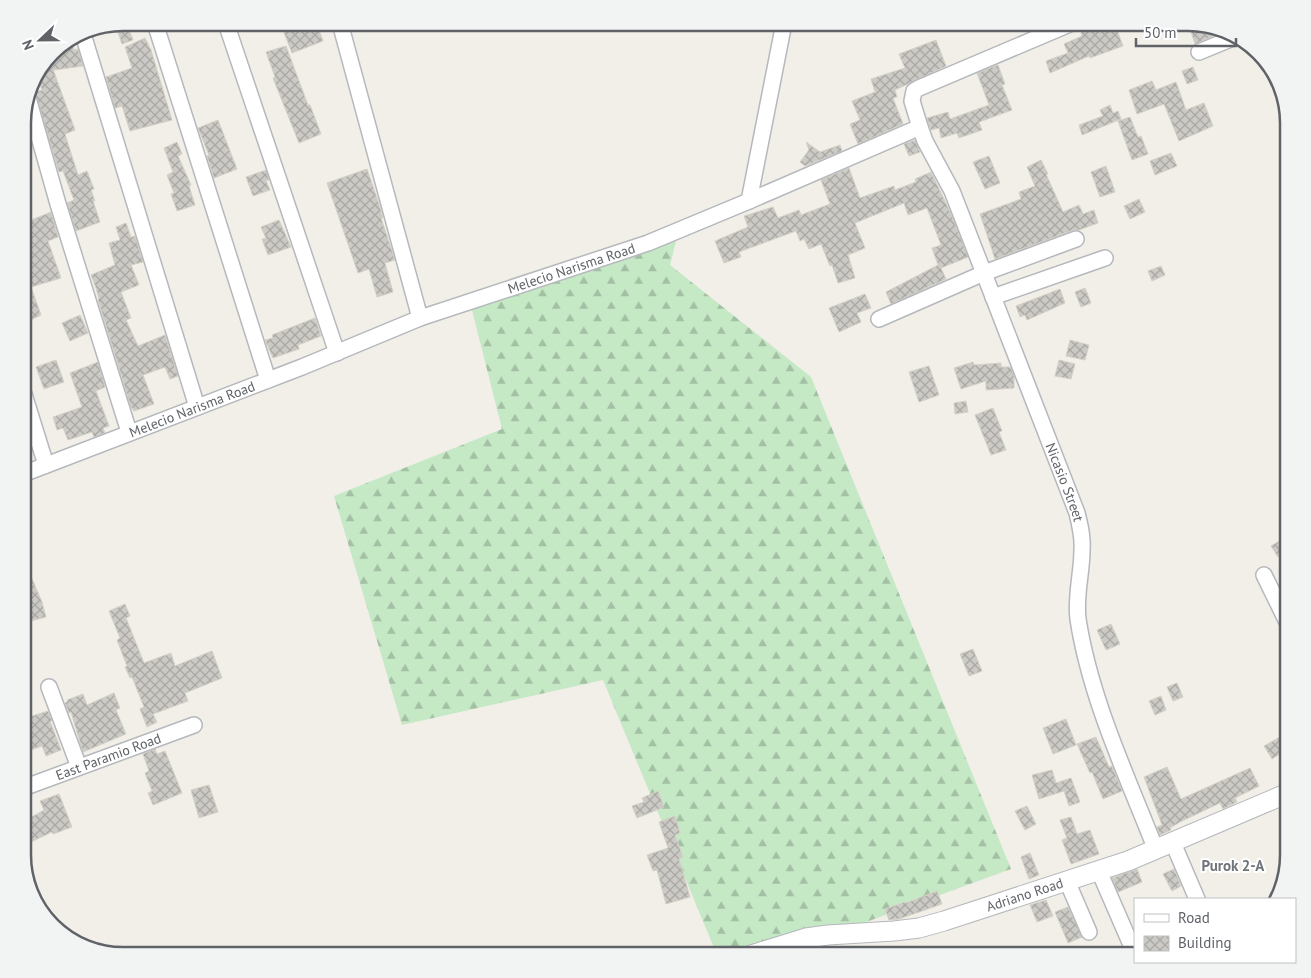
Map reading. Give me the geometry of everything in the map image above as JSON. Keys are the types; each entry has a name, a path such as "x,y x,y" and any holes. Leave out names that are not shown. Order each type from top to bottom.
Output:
{"street":[{"path":"157,31 268,380"},
{"path":"229,31 337,353"},
{"path":"342,31 420,318"},
{"path":"749,201 782,31"},
{"path":"920,127 912,100 914,91 918,88 1051,31"},
{"path":"84,40 197,407"},
{"path":"1199,52 1227,40"},
{"path":"32,112 61,214 129,432"},
{"name":"Melecio Narisma Road","path":"31,471 337,353 420,318 648,243 920,127"},
{"name":"Nicasio Street","path":"920,127 925,141 952,190 1076,513 1082,533 1078,616 1084,651 1102,711 1164,847 1197,898"},
{"path":"879,319 984,273 1076,239"},
{"path":"993,297 1105,258"},
{"path":"31,424 46,465"},
{"path":"1264,575 1280,608"},
{"path":"49,688 79,767"},
{"name":"East Paramio Road","path":"31,785 194,725"},
{"name":"Adriano Road","path":"778,947 806,938 828,935 920,928 1100,871 1164,847 1280,797"},
{"path":"1100,871 1132,947"},
{"path":"1067,881 1089,932"}],"green space":[{"path":"676,241 670,265 811,377 1011,869 798,947 714,947 603,680 402,725 334,496 502,429 469,298"}],"building":[{"path":"118,31 130,31 133,40 122,44"},
{"path":"283,31 319,31 323,41 292,53"},
{"path":"1081,31 1117,31 1123,46 1090,58 1089,56 1050,73 1046,61 1068,53 1064,44 1082,36"},
{"path":"1191,31 1215,35 1195,44"},
{"path":"145,38 151,50 172,120 130,131 122,106 115,108 106,77 132,68 125,47"},
{"path":"936,40 946,66 895,90 897,97 893,98 903,124 858,144 850,124 860,120 852,101 875,92 871,79 905,68 899,54"},
{"path":"73,46 74,50 78,49 83,66 54,70 54,72 75,130 65,134 78,175 87,171 94,189 91,190 95,201 93,201 100,222 76,231 67,203 74,200 63,171 59,172 36,94 37,92 42,90 40,84 52,65 65,65 65,52"},
{"path":"286,46 321,134 299,143 273,78 275,77 266,52"},
{"path":"998,65 1005,84 1002,85 1012,110 979,122 982,130 959,138 957,133 941,138 939,128 931,130 927,118 948,112 950,119 989,105 977,73"},
{"path":"1193,67 1198,80 1187,84 1182,71"},
{"path":"1152,81 1156,90 1176,82 1186,110 1204,103 1213,126 1179,141 1164,104 1137,114 1129,90"},
{"path":"1110,105 1113,113 1118,111 1121,119 1082,135 1079,125 1103,116 1100,110"},
{"path":"1130,117 1138,137 1141,136 1148,154 1132,160 1118,121"},
{"path":"218,120 237,169 214,178 207,156 209,155 198,128"},
{"path":"915,140 920,152 909,156 904,144"},
{"path":"177,142 182,154 178,156 191,185 189,186 195,205 177,211 171,194 174,193 167,175 173,172 164,148"},
{"path":"806,142 820,152 840,145 842,151 805,166 800,162 809,150"},
{"path":"1171,153 1177,166 1155,175 1150,161"},
{"path":"989,156 1000,183 985,189 973,162"},
{"path":"1041,160 1063,212 1079,205 1083,214 1094,210 1098,223 1079,230 1073,230 995,259 980,214 1021,199 1019,192 1035,186 1027,167"},
{"path":"1106,166 1115,192 1100,197 1091,172"},
{"path":"849,168 860,198 894,186 895,190 916,182 915,179 931,172 952,216 968,257 941,268 946,279 891,304 886,292 938,265 932,248 941,245 927,208 908,215 904,203 855,223 865,248 848,255 855,278 838,283 832,265 830,266 821,244 809,249 804,239 800,241 796,231 739,252 741,257 724,263 715,241 748,227 744,216 773,207 778,218 799,210 801,215 830,204 821,180"},
{"path":"367,169 395,260 385,263 393,292 377,297 369,269 358,273 327,183"},
{"path":"266,170 269,180 266,181 270,190 253,196 246,177"},
{"path":"1139,199 1145,212 1130,219 1124,206"},
{"path":"51,212 58,237 48,241 61,278 31,287 31,220"},
{"path":"279,220 291,247 268,255 262,239 266,238 261,227"},
{"path":"126,223 131,237 135,236 143,262 131,265 139,285 121,292 131,318 126,320 138,346 165,335 178,376 170,379 165,367 143,375 154,404 134,411 131,407 91,275 115,265 109,243 120,240 116,227"},
{"path":"1161,266 1165,275 1152,281 1148,271"},
{"path":"31,287 41,315 31,320"},
{"path":"1085,288 1091,303 1081,307 1075,292"},
{"path":"1060,289 1065,303 1027,320 1025,315 1020,317 1016,306"},
{"path":"865,294 871,308 857,313 861,322 839,332 829,308"},
{"path":"80,315 88,333 70,341 62,323"},
{"path":"315,318 321,336 298,345 299,349 273,358 265,340 273,338 272,335"},
{"path":"1070,340 1089,345 1085,360 1066,356"},
{"path":"56,360 64,382 44,389 36,367"},
{"path":"1059,360 1075,364 1071,379 1055,376"},
{"path":"98,362 105,387 96,391 109,426 103,428 105,433 94,437 92,432 68,440 63,428 57,430 53,417 82,407 70,373"},
{"path":"973,362 974,365 1001,363 1001,367 1010,367 1014,375 1014,388 986,390 986,381 961,389 954,368"},
{"path":"929,366 939,395 919,402 909,372"},
{"path":"966,401 968,412 955,414 954,403"},
{"path":"993,408 1002,431 999,432 1006,450 991,455 975,415"},
{"path":"1280,541 1280,556 1278,557 1271,546"},
{"path":"31,577 42,602 46,617 31,621"},
{"path":"125,604 130,616 126,618 144,663 171,653 175,666 212,651 222,678 185,693 188,701 153,714 157,722 147,727 140,709 144,707 132,677 130,678 125,667 127,666 117,640 120,638 109,611"},
{"path":"1111,624 1120,644 1106,650 1097,630"},
{"path":"973,649 982,671 969,676 960,654"},
{"path":"1177,683 1183,697 1173,701 1167,687"},
{"path":"114,693 120,708 116,710 126,734 83,752 71,712 69,713 65,703 67,700 83,694 87,705"},
{"path":"1161,696 1166,710 1155,715 1149,701"},
{"path":"48,711 61,750 46,756 42,746 31,750 31,716"},
{"path":"1066,719 1076,745 1053,754 1043,728"},
{"path":"1096,737 1109,767 1112,766 1122,791 1103,799 1092,772 1090,773 1077,744"},
{"path":"1280,737 1280,754 1272,759 1264,746"},
{"path":"155,749 157,754 165,751 182,793 153,805 148,793 152,791 145,773 149,771 143,754"},
{"path":"1167,767 1181,799 1250,768 1259,786 1235,798 1237,802 1223,809 1220,803 1180,822 1170,828 1171,830 1160,835 1157,827 1162,825 1144,777"},
{"path":"1052,770 1056,783 1071,778 1080,802 1069,806 1064,791 1039,799 1032,775"},
{"path":"209,785 218,812 199,818 191,790"},
{"path":"658,791 664,807 637,818 632,806 644,802 642,798"},
{"path":"59,794 72,827 53,834 52,832 31,842 31,817 44,810 40,801"},
{"path":"1027,806 1036,824 1025,830 1015,811"},
{"path":"675,816 680,833 675,835 683,857 679,859 690,897 666,904 657,870 653,871 647,855 668,848 659,822"},
{"path":"1071,817 1077,834 1090,830 1099,854 1071,864 1062,840 1067,838 1060,820"},
{"path":"1030,853 1039,875 1029,879 1021,857"},
{"path":"1137,869 1142,882 1118,892 1112,878"},
{"path":"1174,869 1181,886 1172,891 1163,874"},
{"path":"937,891 942,904 899,919 889,920 885,909"},
{"path":"1046,900 1053,916 1037,922 1030,905"},
{"path":"1068,907 1082,937 1068,943 1055,912"}],"district":[{"name":"Purok 2-A","path":"1233,866"}]}
